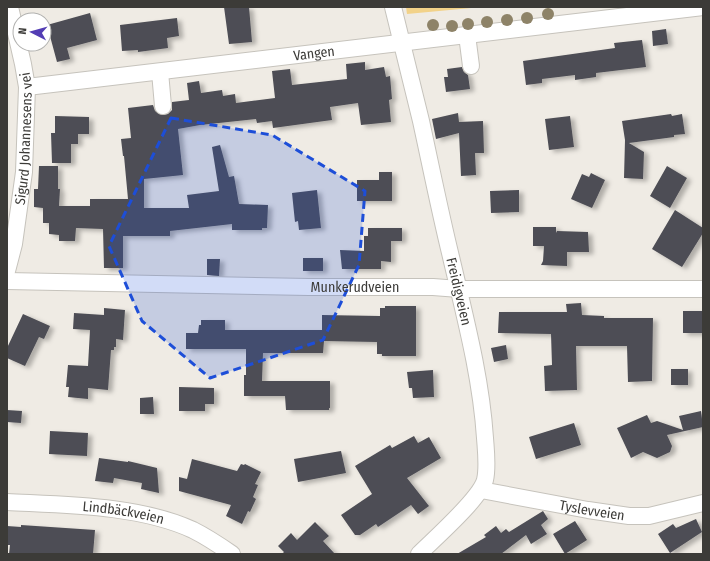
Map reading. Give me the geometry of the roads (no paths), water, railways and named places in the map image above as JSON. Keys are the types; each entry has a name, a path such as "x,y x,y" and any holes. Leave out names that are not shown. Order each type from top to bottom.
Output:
{"street":[{"name":"Sigurd Johannesens vei","path":"7,271 14,244 24,172 27,87 10,7"},
{"name":"Freidigveien","path":"393,7 435,181 442,220 459,289 483,410 486,469 485,480 477,496 419,554"},
{"name":"Vangen","path":"27,87 703,8"},
{"path":"467,35 471,66"},
{"path":"160,72 163,106"},
{"name":"Munkerudveien","path":"7,281 316,287 432,286 459,289 703,289"},
{"name":"Tyslevveien","path":"481,490 629,516 649,516 703,503"},
{"name":"Lindbäckveien","path":"7,502 91,507 136,513 191,529 207,537 232,554"}]}
